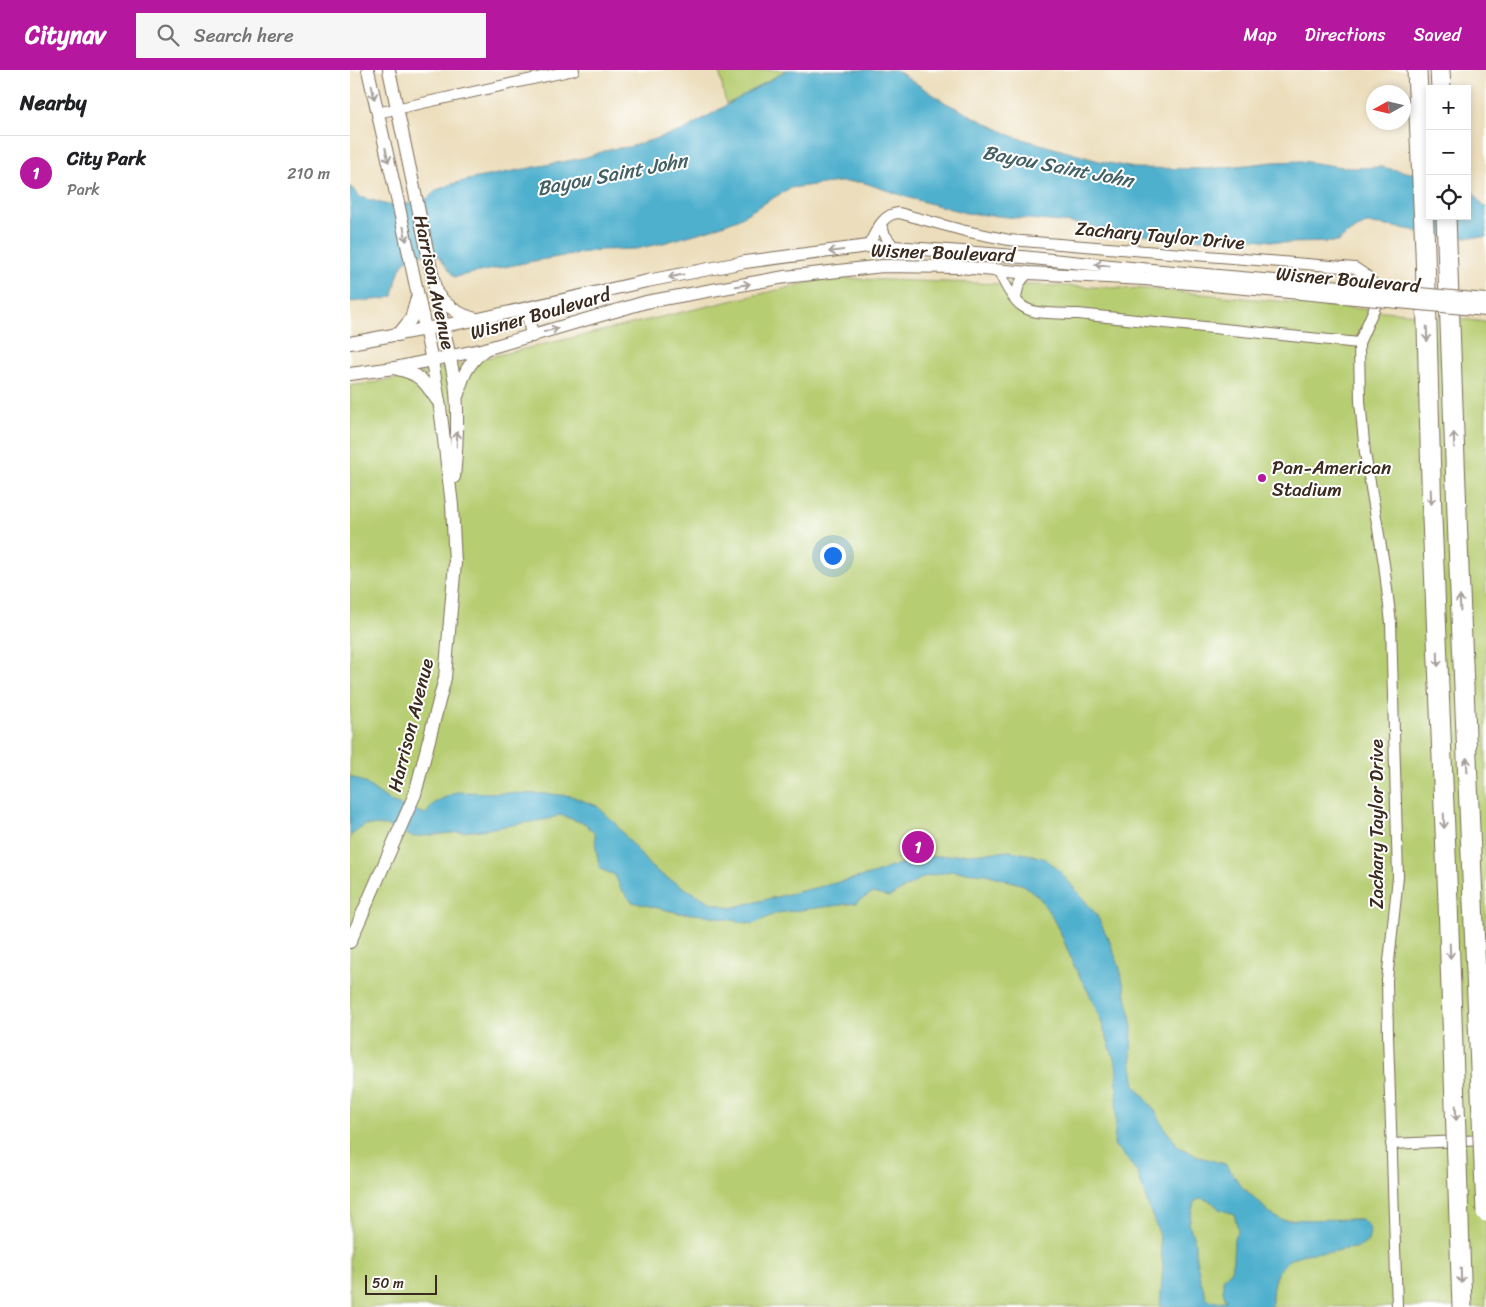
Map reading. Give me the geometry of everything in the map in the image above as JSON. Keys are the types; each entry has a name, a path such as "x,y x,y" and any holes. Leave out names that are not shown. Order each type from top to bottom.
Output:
{"highway":[{"path":"1417,70 1462,1307"},
{"path":"1440,70 1441,85"},
{"path":"1446,220 1458,568 1486,1212"}],"street":[{"name":"Harrison Avenue","path":"350,942 415,794 445,678 455,563 452,505 440,407 432,361 368,70"},
{"name":"Harrison Avenue","path":"389,70 450,357 457,399 456,456 452,505"},
{"path":"377,113 539,73 574,70"},
{"name":"Zachary Taylor Drive","path":"880,225 887,217 894,213 899,213 964,231 1010,240 1355,268 1368,276 1377,288 1378,300 1359,343 1360,401 1365,453 1384,564 1391,623 1398,877 1388,980 1388,1036 1397,1307"},
{"path":"868,246 880,225"},
{"path":"880,225 894,246"},
{"name":"Wisner Boulevard","path":"350,343 425,330 647,281 745,262 868,246 894,246 1003,255 1148,275 1486,310"},
{"path":"783,258 785,277"},
{"name":"Wisner Boulevard","path":"350,374 432,361 485,349 646,302 785,277 883,266 959,267 1029,273 1148,275 1486,300"},
{"path":"999,271 1016,300 1026,309 1040,312 1078,314 1359,343"},
{"path":"1016,300 1022,278 1029,273"},
{"path":"436,292 446,305 454,311 478,319"},
{"path":"398,335 411,319 418,295"},
{"path":"527,309 532,336"},
{"path":"457,399 465,372 472,360 485,349"},
{"path":"394,368 408,372 424,381 440,407"},
{"path":"1391,1144 1486,1140"}],"green space":[{"path":"719,70 787,70 726,104"},
{"path":"829,278 1147,289 1486,322 1486,1307 350,1307 350,386 391,380"}],"water":[{"name":"Bayou Saint John","path":"787,70 896,70 946,103 1012,136 1099,161 1134,168 1209,169 1301,161 1350,168 1381,167 1411,173 1423,173 1426,191 1426,220 1471,220 1471,189 1484,207 1486,207 1486,237 1426,235 1413,230 1366,224 1350,232 1337,242 1287,243 1254,239 1192,239 1120,232 1071,223 966,213 913,199 862,182 839,182 790,188 738,219 709,230 636,249 599,250 454,277 439,256 417,255 410,257 401,267 393,296 384,299 350,302 350,186 360,197 388,205 417,203 428,198 437,190 452,184 583,158 611,149 629,147 684,130"},
{"path":"350,776 365,783 393,803 426,814 434,803 456,792 571,796 597,806 613,821 650,866 665,877 710,902 730,908 873,874 925,857 1010,851 1046,859 1058,869 1096,914 1109,940 1120,969 1132,1022 1131,1059 1135,1085 1179,1147 1199,1157 1225,1164 1242,1187 1269,1213 1282,1220 1361,1219 1369,1228 1368,1241 1356,1248 1318,1252 1292,1258 1279,1270 1276,1277 1273,1286 1272,1307 1160,1307 1163,1266 1159,1233 1138,1174 1114,1145 1117,1067 1091,997 1075,968 1061,934 1039,897 1024,885 986,874 951,871 924,877 889,897 872,893 856,903 777,913 753,924 705,915 680,913 632,902 621,889 615,875 600,869 595,834 586,824 560,815 549,819 481,830 413,837 388,826 365,825 350,836","holes":["1201,1198 1212,1202 1219,1209 1234,1214 1238,1229 1234,1239 1231,1270 1223,1279 1226,1301 1215,1302 1207,1299 1200,1278 1195,1253 1195,1242 1189,1224 1194,1202"]}],"place":[{"name":"Pan-American Stadium","path":"1262,478"},
{"name":"City Park","path":"918,847"}]}
